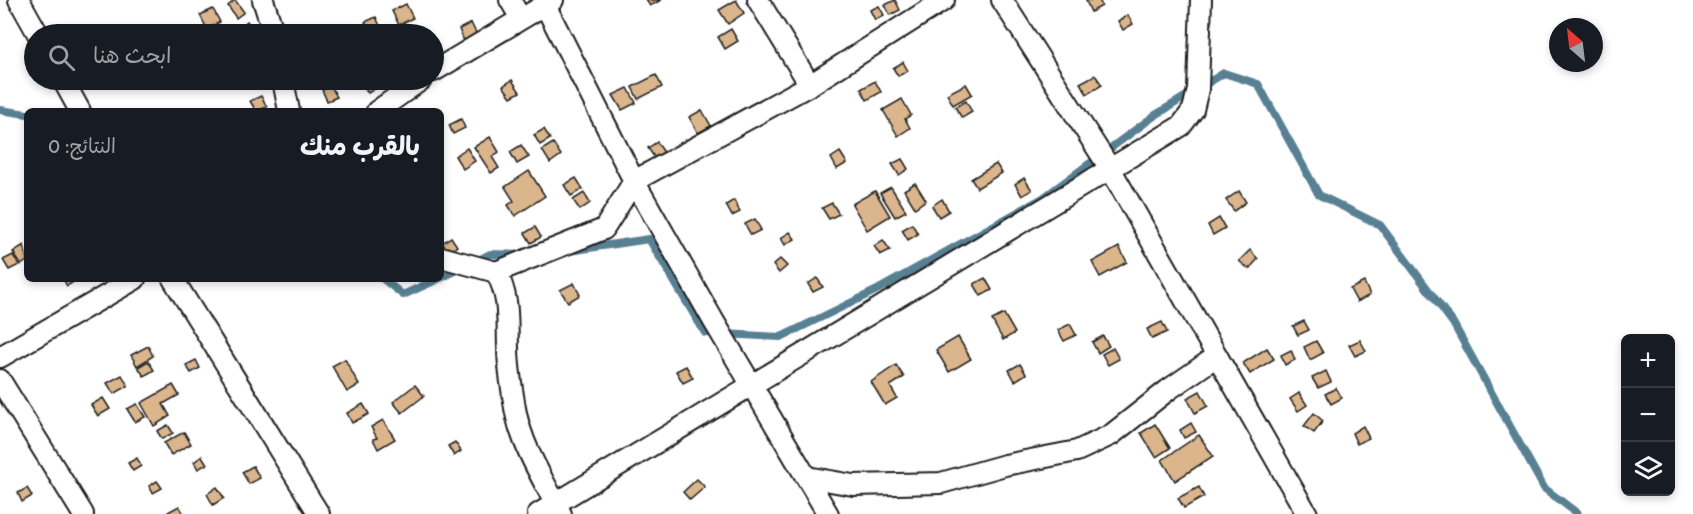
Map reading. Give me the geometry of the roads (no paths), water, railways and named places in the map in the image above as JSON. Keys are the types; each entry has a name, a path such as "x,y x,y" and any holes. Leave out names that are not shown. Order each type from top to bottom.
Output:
{"street":[{"path":"19,0 32,24"},
{"path":"263,0 271,24"},
{"path":"510,0 520,18"},
{"path":"758,0 810,85"},
{"path":"444,258 496,272 604,228 634,180 810,85 944,0"},
{"path":"1002,0 1111,170 1307,514"},
{"path":"538,514 558,508 752,385 1111,170 1180,126 1193,110 1198,89 1201,0"},
{"path":"444,65 549,2 634,180 828,514"},
{"path":"68,90 78,108"},
{"path":"285,90 288,108"},
{"path":"381,108 407,90"},
{"path":"496,272 504,286 507,301 507,350 515,411 535,465 558,508"},
{"path":"0,357 130,282"},
{"path":"175,282 319,514"},
{"path":"807,477 853,485 941,483 1005,465 1077,451 1111,435 1168,390 1217,356"},
{"path":"0,380 83,514"}],"waterway":[{"path":"569,251 649,239 705,333 781,337 879,289 1043,198 1154,116 1224,73 1258,84 1319,195 1380,225 1453,323 1544,488 1578,514"},
{"path":"0,110 24,114"},
{"path":"475,262 490,254 521,255"},
{"path":"444,277 464,267"},
{"path":"387,282 403,295 431,282"}]}
